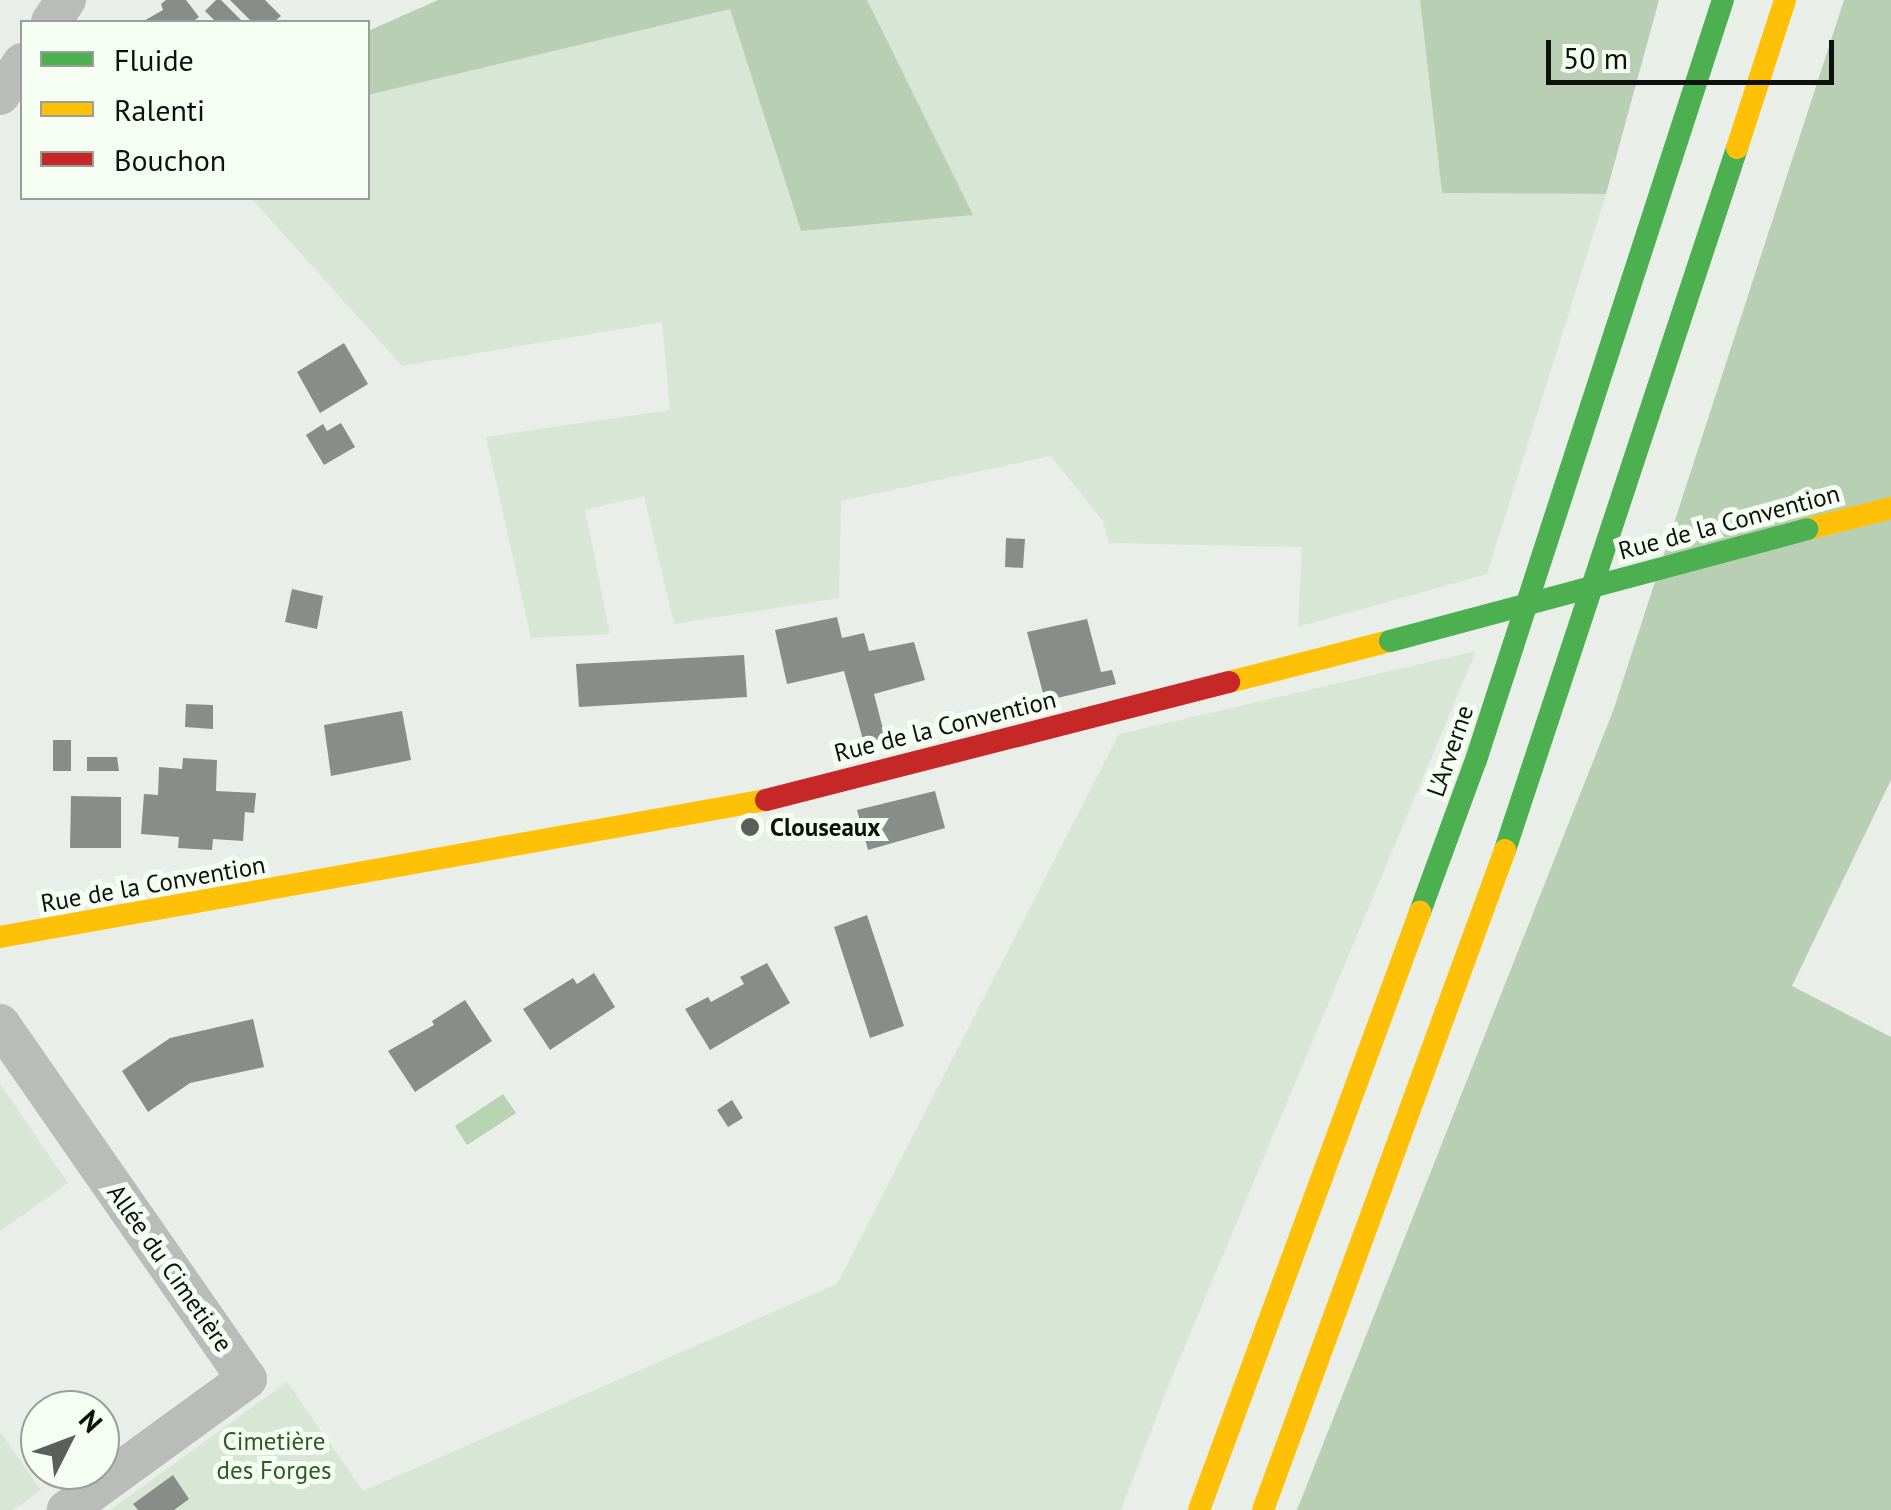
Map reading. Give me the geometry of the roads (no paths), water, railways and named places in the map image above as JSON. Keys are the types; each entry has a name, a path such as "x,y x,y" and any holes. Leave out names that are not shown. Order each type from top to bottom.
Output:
{"main road":[{"name":"L'Arverne","path":"1200,1510 1476,760 1724,0"},
{"path":"1262,1510 1398,1150 1541,750 1786,0"},
{"name":"Rue de la Convention","path":"0,937 756,803 1891,508"}],"street":[{"path":"0,95 20,66"},
{"name":"Allée du Cimetière","path":"0,1024 247,1379 67,1510"}],"place":[{"name":"Clouseaux","path":"750,827"}],"park label":[{"name":"Cimetière des Forges","path":"274,1456"}]}
